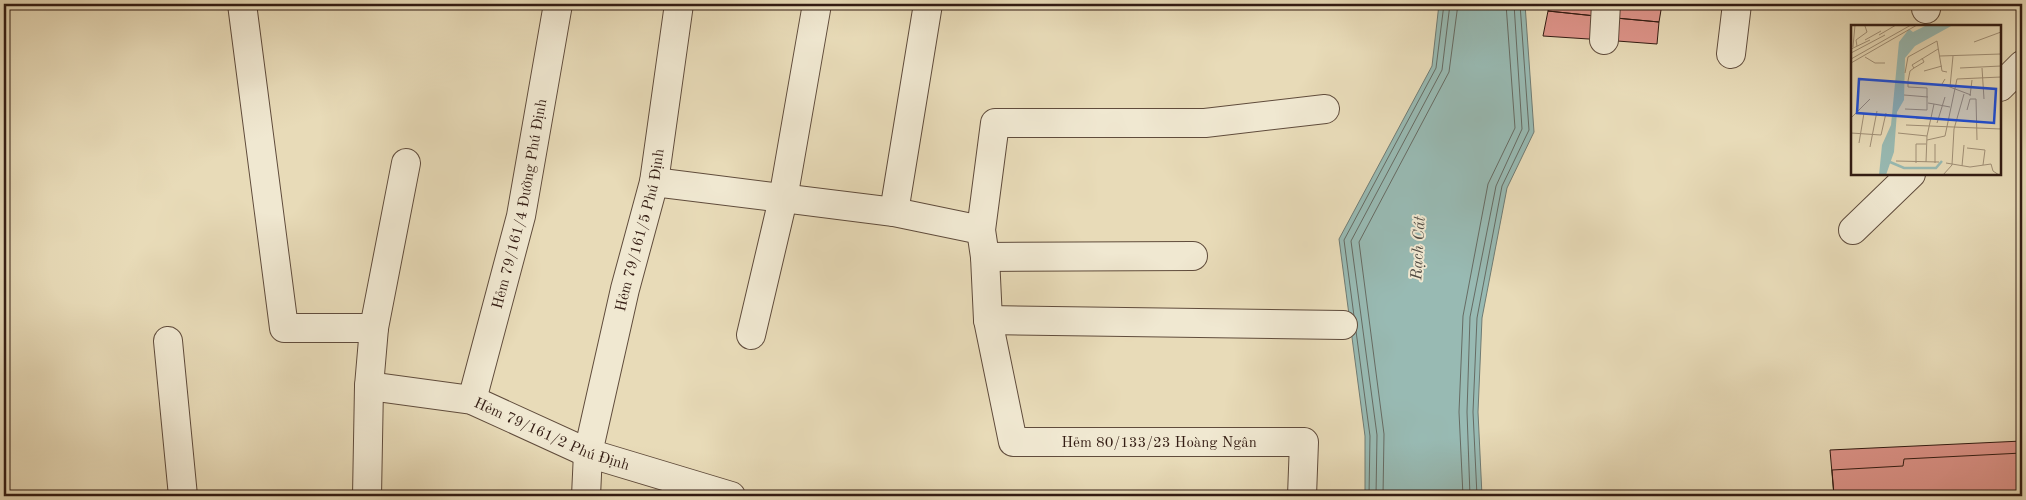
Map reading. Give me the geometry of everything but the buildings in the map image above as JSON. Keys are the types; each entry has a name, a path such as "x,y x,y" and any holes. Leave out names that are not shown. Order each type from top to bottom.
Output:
{"street":[{"path":"242,4 284,328 374,328"},
{"name":"Hẻm 79/161/4 Đường Phú Định","path":"472,400 521,216 558,4"},
{"name":"Hẻm 79/161/5 Phú Định","path":"586,496 588,453 625,289 654,182 680,4"},
{"path":"751,335 783,199 818,4"},
{"path":"894,212 928,4"},
{"path":"1604,40 1606,4"},
{"path":"1731,54 1737,4"},
{"path":"2001,86 2022,65"},
{"path":"1325,109 1205,122 995,124 981,230 985,257 988,320 1343,325"},
{"path":"367,496 369,386 374,328 406,163"},
{"path":"1853,230 1910,175"},
{"path":"654,182 894,212 981,230"},
{"path":"985,257 1193,256"},
{"name":"Hẻm 80/133/23 Hoàng Ngân","path":"988,320 1013,442 1304,442 1302,496"},
{"path":"168,341 183,496"},
{"name":"Hẻm 79/161/2 Phú Định","path":"369,386 472,400 588,453 684,490 731,496"}],"water":[{"name":"Rạch Cát","path":"1439,4 1525,4 1534,132 1507,188 1482,318 1478,412 1482,496 1365,496 1365,436 1339,239 1432,66"}]}
